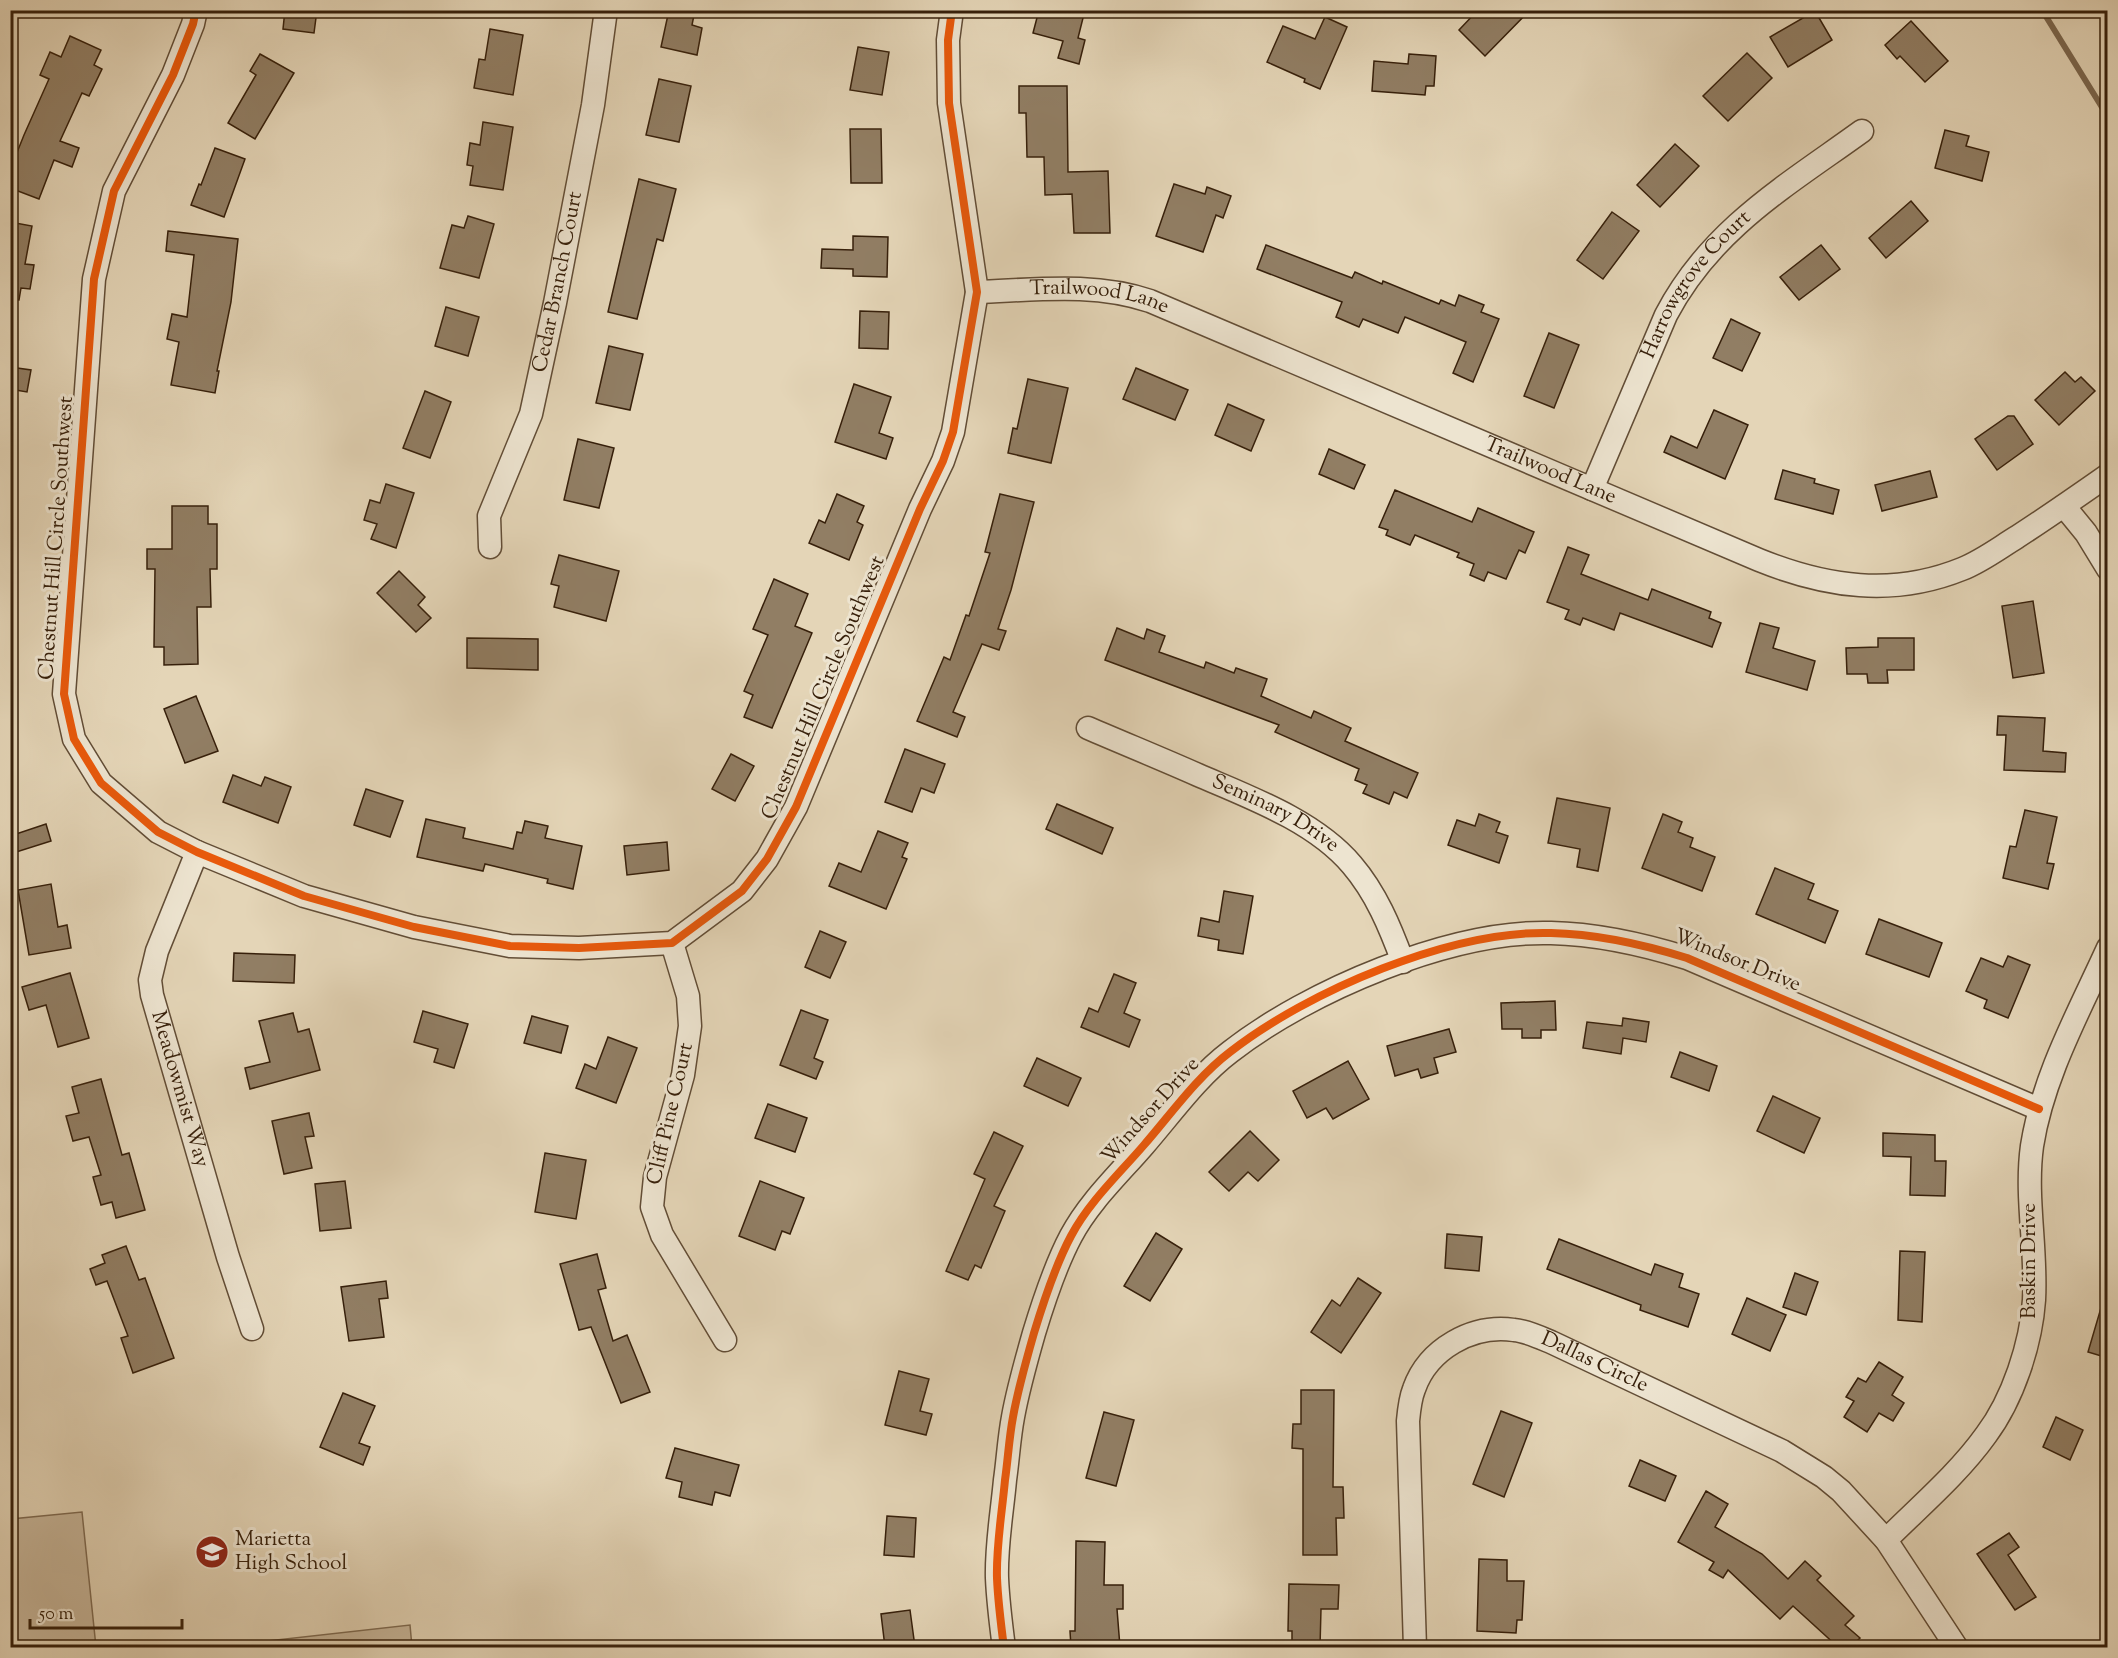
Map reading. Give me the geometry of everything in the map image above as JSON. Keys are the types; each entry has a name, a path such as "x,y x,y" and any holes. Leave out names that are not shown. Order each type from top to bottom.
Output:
{"street":[{"name":"Chestnut Hill Circle Southwest","path":"196,10 193,24 173,75 114,191 94,279 64,694 74,739 101,783 158,832 196,852 304,896 425,930 510,946 579,948 672,943 742,891 767,859 796,807 920,509 943,461 953,432 977,292 949,103 948,40 952,10"},
{"name":"Cedar Branch Court","path":"490,547 489,516 531,414 593,105 606,10"},
{"name":"Harrowgrove Court","path":"1592,489 1666,315 1691,272 1727,232 1748,214 1862,131"},
{"name":"Trailwood Lane","path":"977,292 1060,288 1129,294 1179,313 1784,570 1834,584 1859,586 1917,582 1961,569 1982,560 2108,475"},
{"path":"2064,506 2086,533 2108,568"},
{"name":"Seminary Drive","path":"1088,728 1245,795 1287,816 1321,837 1350,863 1368,886 1387,921 1403,962"},
{"name":"Meadowmist Way","path":"196,852 157,951 150,980 152,995 228,1257 252,1329"},
{"name":"Windsor Drive","path":"1004,1647 997,1577 999,1536 1013,1417 1025,1364 1044,1302 1072,1234 1111,1183 1196,1085 1228,1053 1272,1023 1319,997 1356,978 1459,945 1506,935 1550,933 1601,936 1646,945 1687,958 2039,1109"},
{"name":"Cliff Pine Court","path":"672,943 688,996 690,1026 683,1075 655,1177 652,1207 662,1235 725,1340"},
{"name":"Baskin Drive","path":"1886,1540 1964,1462 1987,1435 2001,1411 2023,1359 2034,1300 2030,1174 2039,1109 2049,1080 2108,948"},
{"name":"Dallas Circle","path":"1415,1647 1408,1421 1410,1403 1414,1388 1429,1363 1455,1341 1473,1333 1496,1329 1515,1330 1533,1335 1806,1464 1841,1491 1886,1540 1957,1647"}],"shaded area":[{"path":"82,1512 96,1647 11,1647 11,1519"},
{"path":"410,1625 412,1647 213,1647"}],"building":[{"path":"285,10 317,10 314,33 283,29"},
{"path":"669,10 695,10 692,25 702,28 697,55 661,47"},
{"path":"1039,10 1085,10 1078,38 1085,40 1079,64 1058,58 1063,41 1033,33"},
{"path":"1478,10 1530,10 1485,56 1459,30"},
{"path":"1815,11 1832,40 1788,67 1770,37"},
{"path":"1325,17 1347,27 1320,89 1304,82 1305,79 1267,62 1283,26 1315,39"},
{"path":"1911,21 1948,61 1925,82 1900,56 1897,59 1885,45"},
{"path":"490,29 523,35 513,95 474,88 479,59 485,60"},
{"path":"70,36 101,50 94,65 102,69 89,96 82,93 60,141 79,148 72,167 54,160 39,199 10,188 10,170 49,79 40,75 50,52 61,57"},
{"path":"858,47 889,52 882,95 850,90"},
{"path":"1747,53 1772,78 1728,121 1703,96"},
{"path":"260,54 294,73 255,139 228,123 256,75 250,71"},
{"path":"1409,54 1436,56 1434,86 1426,86 1425,95 1372,91 1374,61 1408,64"},
{"path":"659,79 691,86 679,142 646,135"},
{"path":"1019,86 1067,86 1068,172 1108,171 1110,233 1074,233 1072,194 1045,195 1044,157 1027,157 1026,113 1019,113"},
{"path":"483,122 513,127 503,190 470,185 473,166 467,165 470,143 480,145"},
{"path":"850,129 881,129 882,183 851,183"},
{"path":"1945,130 1969,136 1966,146 1989,152 1982,181 1935,168"},
{"path":"1675,144 1699,166 1660,207 1637,185"},
{"path":"215,148 245,159 224,217 191,205"},
{"path":"639,179 676,189 663,241 657,239 637,319 608,312"},
{"path":"1174,184 1205,194 1207,187 1231,196 1223,218 1216,215 1203,252 1156,236"},
{"path":"1911,201 1928,221 1886,258 1869,238"},
{"path":"1612,212 1639,231 1603,279 1577,260"},
{"path":"468,216 494,224 479,278 440,268 452,225 464,228"},
{"path":"10,222 32,226 25,264 34,265 30,289 21,288 19,300 10,299"},
{"path":"168,231 238,239 231,302 217,371 219,371 215,393 171,385 179,342 167,339 172,314 187,317 194,255 166,251"},
{"path":"853,236 888,237 887,277 853,276 853,269 821,268 822,249 853,250"},
{"path":"1266,245 1352,278 1355,272 1382,284 1383,281 1439,304 1441,300 1455,306 1459,295 1484,305 1481,312 1499,319 1473,382 1453,373 1466,342 1405,317 1398,333 1363,319 1359,327 1336,317 1342,302 1257,269"},
{"path":"1821,245 1840,269 1799,300 1780,277"},
{"path":"446,307 479,317 468,356 435,346"},
{"path":"860,311 889,312 888,349 859,348"},
{"path":"1731,319 1760,333 1742,371 1713,358"},
{"path":"1549,333 1579,345 1554,408 1524,396"},
{"path":"609,346 643,354 630,410 596,403"},
{"path":"10,367 31,370 27,392 10,389"},
{"path":"1136,368 1188,390 1175,420 1123,399"},
{"path":"2065,372 2075,382 2081,377 2095,391 2059,425 2035,400"},
{"path":"1028,379 1068,388 1051,463 1008,453 1013,428 1017,429"},
{"path":"854,384 891,397 879,433 893,438 886,459 835,442"},
{"path":"425,391 451,402 430,458 403,448"},
{"path":"1228,404 1264,420 1251,451 1215,435"},
{"path":"1714,410 1748,425 1725,479 1664,452 1671,436 1697,448"},
{"path":"2008,416 2014,416 2033,444 1997,470 1975,439"},
{"path":"578,439 614,448 599,508 564,500"},
{"path":"1329,449 1365,465 1354,489 1319,474"},
{"path":"1783,470 1815,479 1814,483 1839,490 1833,514 1775,499"},
{"path":"1930,471 1937,497 1882,511 1875,485"},
{"path":"386,484 414,493 396,548 371,539 377,524 364,520 370,500 380,503"},
{"path":"1395,490 1472,522 1478,508 1534,532 1525,553 1519,550 1506,579 1488,572 1484,581 1470,575 1474,564 1457,557 1459,553 1415,535 1410,545 1386,535 1388,530 1379,527"},
{"path":"837,494 864,506 857,522 863,525 849,560 809,543 819,520 825,523"},
{"path":"1000,494 1034,502 1011,590 998,629 1006,631 999,650 982,644 953,712 965,717 957,737 917,721 944,657 950,660 966,615 969,616 990,553 985,552"},
{"path":"172,506 208,506 208,524 217,524 217,569 210,569 211,607 197,607 198,664 164,665 164,647 154,647 155,569 147,569 147,549 172,549"},
{"path":"1568,547 1589,555 1581,574 1648,600 1652,589 1711,612 1709,618 1721,623 1712,647 1620,613 1614,630 1583,618 1580,625 1565,619 1569,610 1547,602"},
{"path":"559,555 619,571 606,621 554,607 559,586 551,584"},
{"path":"399,571 425,597 418,605 431,618 416,632 377,593"},
{"path":"774,579 808,594 795,626 812,633 772,728 744,717 753,695 744,691 768,635 753,629"},
{"path":"2033,601 2044,673 2013,678 2002,606"},
{"path":"1760,623 1779,628 1773,648 1815,661 1807,690 1746,672"},
{"path":"1117,628 1144,639 1147,629 1165,636 1159,652 1204,668 1206,662 1234,673 1236,668 1267,679 1261,696 1311,718 1314,711 1351,728 1345,741 1418,773 1407,798 1394,792 1389,804 1363,793 1367,785 1355,780 1359,769 1275,732 1279,725 1105,660"},
{"path":"467,638 538,639 538,670 467,668"},
{"path":"1878,638 1914,638 1914,670 1887,670 1888,683 1868,683 1867,674 1847,674 1846,648 1878,647"},
{"path":"196,696 218,751 185,763 164,709"},
{"path":"1998,716 2045,718 2043,751 2066,753 2065,772 2004,770 2006,735 1997,735"},
{"path":"905,749 945,764 934,793 921,788 912,812 885,802"},
{"path":"731,754 754,766 735,801 712,789"},
{"path":"233,775 261,786 265,777 291,787 278,823 223,802"},
{"path":"366,789 403,801 390,837 354,825"},
{"path":"1557,798 1610,808 1598,871 1577,867 1580,849 1548,843"},
{"path":"1057,804 1113,828 1102,854 1046,829"},
{"path":"2025,810 2057,817 2047,863 2054,864 2048,889 2003,878 2010,846 2016,847"},
{"path":"1479,814 1500,822 1496,832 1508,836 1499,863 1448,845 1457,820 1475,826"},
{"path":"1663,814 1682,822 1678,832 1693,838 1690,847 1715,857 1702,891 1642,868"},
{"path":"426,819 465,828 463,838 513,849 517,832 522,833 525,821 548,826 545,838 582,846 573,889 547,883 548,879 485,864 483,871 417,857"},
{"path":"46,824 51,841 10,854 10,836"},
{"path":"878,831 908,843 902,857 907,859 886,909 829,886 839,863 861,872"},
{"path":"667,842 669,870 627,875 624,846"},
{"path":"1775,868 1814,884 1808,899 1838,911 1825,943 1756,914"},
{"path":"51,884 58,927 67,925 71,948 29,955 18,890"},
{"path":"1224,891 1253,896 1243,954 1218,950 1219,940 1198,936 1201,918 1219,922"},
{"path":"1879,919 1942,943 1929,977 1866,954"},
{"path":"820,931 846,942 830,978 805,967"},
{"path":"234,953 295,955 294,983 233,981"},
{"path":"2008,956 2030,965 2008,1018 1984,1008 1987,1000 1966,991 1981,958 2003,967"},
{"path":"70,973 89,1038 58,1047 46,1005 29,1010 22,987"},
{"path":"1114,974 1136,983 1124,1013 1140,1020 1129,1047 1081,1027 1089,1008 1098,1012"},
{"path":"1555,1001 1556,1030 1541,1030 1541,1038 1522,1038 1522,1029 1502,1029 1501,1003"},
{"path":"801,1010 828,1020 814,1058 823,1062 816,1079 780,1065"},
{"path":"423,1011 468,1024 454,1068 434,1062 438,1049 414,1042"},
{"path":"293,1013 298,1032 309,1029 320,1070 250,1089 245,1068 270,1062 259,1021"},
{"path":"532,1016 568,1026 561,1053 524,1043"},
{"path":"1623,1018 1649,1022 1646,1042 1623,1038 1621,1054 1583,1048 1587,1022 1622,1026"},
{"path":"1449,1029 1456,1052 1434,1058 1438,1073 1421,1078 1418,1069 1395,1076 1387,1046"},
{"path":"608,1037 637,1048 616,1103 576,1088 585,1064 596,1069"},
{"path":"1680,1052 1717,1066 1709,1091 1671,1077"},
{"path":"1037,1058 1081,1078 1068,1106 1024,1086"},
{"path":"1348,1061 1369,1099 1333,1119 1326,1108 1307,1118 1293,1091"},
{"path":"101,1079 122,1155 129,1153 145,1210 116,1218 112,1202 101,1205 93,1177 101,1175 89,1137 73,1141 66,1116 79,1113 72,1087"},
{"path":"1773,1096 1820,1118 1804,1153 1757,1131"},
{"path":"768,1104 807,1118 795,1152 755,1138"},
{"path":"309,1113 314,1136 305,1137 312,1168 284,1174 272,1121"},
{"path":"1250,1131 1279,1160 1258,1181 1248,1172 1229,1191 1209,1172"},
{"path":"994,1132 1023,1146 994,1206 1005,1211 981,1268 975,1265 968,1280 946,1271 985,1179 974,1174"},
{"path":"1883,1133 1935,1135 1935,1161 1946,1161 1945,1196 1910,1195 1911,1157 1883,1156"},
{"path":"545,1153 586,1160 576,1219 535,1212"},
{"path":"345,1181 351,1228 320,1231 315,1184"},
{"path":"760,1181 804,1198 790,1234 782,1231 775,1250 739,1236"},
{"path":"1156,1233 1182,1249 1150,1301 1124,1286"},
{"path":"1447,1234 1482,1237 1479,1271 1445,1268"},
{"path":"1559,1239 1651,1275 1655,1264 1683,1274 1679,1287 1699,1294 1688,1327 1640,1310 1641,1305 1547,1269"},
{"path":"126,1246 139,1280 145,1278 174,1358 133,1373 121,1338 128,1336 107,1281 96,1285 90,1269 105,1263 102,1255"},
{"path":"1900,1251 1925,1252 1922,1322 1898,1320"},
{"path":"597,1254 606,1288 598,1290 613,1341 627,1335 650,1392 621,1403 591,1327 579,1330 560,1264"},
{"path":"1795,1273 1818,1282 1806,1315 1783,1307"},
{"path":"1358,1278 1381,1293 1341,1353 1311,1332 1332,1300 1340,1306"},
{"path":"386,1281 388,1298 379,1299 384,1337 349,1341 341,1287"},
{"path":"1747,1298 1786,1315 1770,1351 1732,1334"},
{"path":"2103,1301 2108,1302 2108,1358 2088,1352"},
{"path":"1879,1362 1903,1377 1892,1395 1904,1403 1893,1421 1879,1413 1867,1432 1844,1417 1854,1401 1846,1397 1858,1378 1866,1382"},
{"path":"899,1371 929,1379 920,1411 932,1414 926,1435 885,1425"},
{"path":"1301,1390 1334,1390 1333,1487 1343,1487 1344,1518 1336,1518 1337,1555 1303,1555 1303,1449 1292,1448 1293,1424 1301,1424"},
{"path":"343,1393 375,1406 359,1443 370,1447 363,1465 320,1447"},
{"path":"1501,1411 1532,1423 1504,1497 1473,1484"},
{"path":"1104,1412 1134,1420 1116,1486 1086,1478"},
{"path":"2056,1417 2083,1430 2070,1460 2043,1447"},
{"path":"675,1448 739,1465 730,1496 715,1492 712,1505 679,1497 682,1482 666,1478"},
{"path":"1640,1460 1676,1476 1665,1501 1629,1486"},
{"path":"1706,1491 1728,1504 1715,1527 1762,1554 1788,1579 1805,1561 1821,1576 1817,1580 1854,1616 1845,1625 1860,1638 1851,1647 1838,1647 1793,1606 1780,1619 1728,1570 1723,1578 1709,1570 1714,1562 1678,1542"},
{"path":"887,1516 916,1518 914,1557 884,1555"},
{"path":"2009,1533 2019,1547 2008,1555 2036,1597 2015,1610 1977,1554"},
{"path":"1076,1541 1105,1542 1104,1585 1123,1585 1123,1609 1117,1609 1120,1647 1071,1647 1070,1631 1075,1631"},
{"path":"1479,1559 1507,1560 1507,1581 1524,1581 1522,1620 1517,1620 1516,1633 1477,1631"},
{"path":"1289,1584 1339,1585 1338,1609 1321,1609 1320,1647 1292,1646 1292,1631 1288,1631"},
{"path":"910,1610 915,1647 885,1647 881,1614"}],"waterway":[{"path":"2042,10 2108,117"}],"cycle path":[{"path":"196,10 193,24 173,75 114,191 94,279 64,694 74,739 101,783 158,832 197,852 304,896 414,927 510,946 579,948 672,943 742,891 767,859 796,807 920,509 943,461 953,432 977,292 949,103 948,40 952,10"},
{"path":"1004,1648 997,1566 999,1529 1012,1425 1034,1333 1050,1283 1065,1247 1095,1200 1206,1073 1262,1029 1299,1007 1382,969 1426,953 1470,942 1512,935 1551,933 1603,938 1637,944 1687,958 2039,1109"}],"place":[{"name":"Marietta High School","path":"212,1552"}]}
